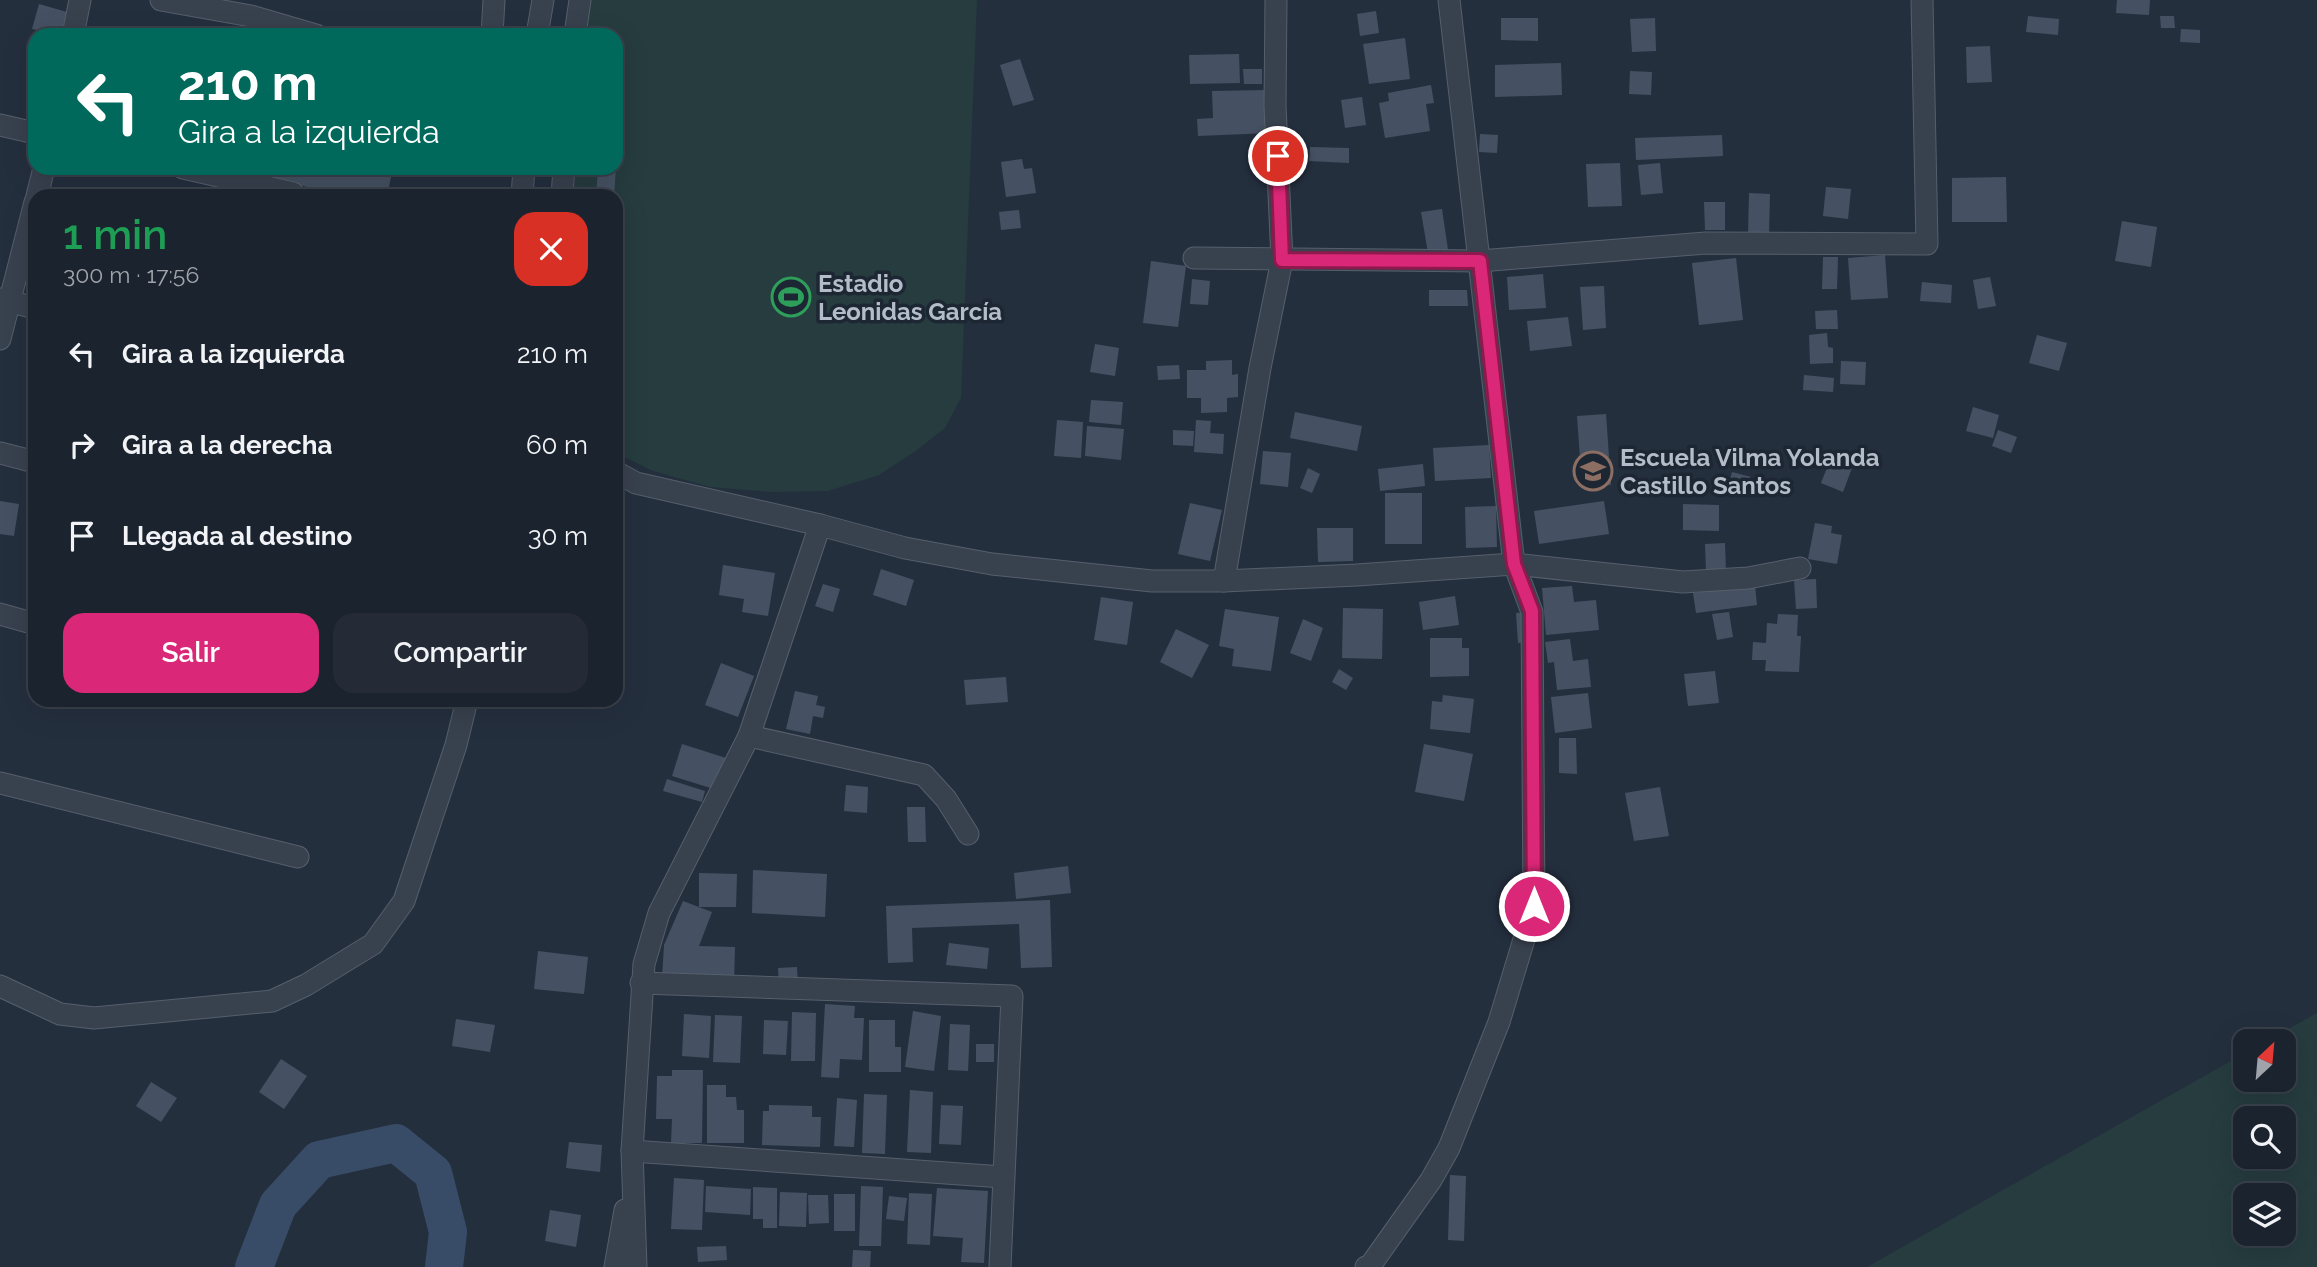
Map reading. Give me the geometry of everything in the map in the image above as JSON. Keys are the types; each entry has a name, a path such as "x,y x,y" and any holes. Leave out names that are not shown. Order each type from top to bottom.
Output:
{"street":[{"path":"74,28 80,0"},
{"path":"161,0 251,16 292,28"},
{"path":"492,28 494,0"},
{"path":"538,28 543,0"},
{"path":"576,28 580,0"},
{"path":"1224,580 1260,368 1282,260 1275,105 1276,0"},
{"path":"1367,1267 1431,1180 1449,1148 1499,1022 1534,906 1532,611 1514,564 1449,0"},
{"path":"1194,258 1480,261 1706,243 1927,244 1922,0"},
{"path":"0,125 28,131"},
{"path":"214,175 275,189"},
{"path":"0,339 5,300 28,225"},
{"path":"5,300 28,306"},
{"path":"0,453 28,459"},
{"path":"623,476 636,483 820,525 905,548 992,564 1152,581 1224,580 1514,564 1683,583 1748,578 1800,568"},
{"path":"636,1267 632,1151 641,983 659,913 749,736 820,525"},
{"path":"0,614 28,622"},
{"path":"0,985 60,1014 94,1018 272,1001 306,985 373,944 404,901 456,745 465,707"},
{"path":"749,736 924,775 946,799 968,834"},
{"path":"0,783 298,857"},
{"path":"641,983 1012,996 1000,1267"},
{"path":"632,1151 1003,1177"},
{"path":"615,1267 632,1173"}],"green space":[{"name":"Estadio Leonidas García","path":"587,0 977,0 961,398 945,428 879,475 828,491 773,492 710,487 653,471 623,456 623,189 574,189 576,175 623,175 623,28 584,28"},
{"path":"2317,1013 2317,1267 1867,1267 2233,1060 2233,1092 2296,1092 2296,1029 2288,1029"}],"building":[{"path":"2117,0 2150,0 2149,15 2116,13"},
{"path":"39,4 67,12 63,28 32,28"},
{"path":"1376,11 1379,33 1360,36 1357,14"},
{"path":"2028,16 2059,19 2058,35 2026,32"},
{"path":"2160,16 2174,16 2175,28 2161,28"},
{"path":"1501,18 1538,18 1538,41 1501,40"},
{"path":"1655,18 1656,51 1632,52 1630,19"},
{"path":"2181,29 2200,30 2200,43 2180,42"},
{"path":"1405,38 1410,79 1369,84 1363,44"},
{"path":"1990,46 1992,82 1967,83 1966,47"},
{"path":"1239,54 1240,83 1190,84 1189,55"},
{"path":"1020,59 1034,100 1013,106 1000,65"},
{"path":"1561,63 1562,95 1495,97 1495,65"},
{"path":"1243,69 1262,69 1262,84 1244,84"},
{"path":"1630,71 1652,72 1651,95 1629,94"},
{"path":"1431,85 1434,103 1426,104 1430,131 1385,138 1379,103 1389,101 1388,93"},
{"path":"1267,90 1269,133 1198,136 1197,119 1213,118 1212,91"},
{"path":"1362,97 1366,125 1345,128 1341,100"},
{"path":"1480,134 1498,135 1497,153 1479,152"},
{"path":"1722,135 1723,156 1636,160 1635,138"},
{"path":"1310,147 1349,148 1349,163 1309,161"},
{"path":"1022,159 1024,169 1032,168 1036,193 1006,197 1001,162"},
{"path":"1620,163 1622,206 1588,207 1586,164"},
{"path":"1660,163 1663,193 1641,195 1638,165"},
{"path":"392,175 388,189 316,189 265,177"},
{"path":"598,175 616,175 614,189 596,189"},
{"path":"2006,177 2007,222 1952,222 1952,178"},
{"path":"1826,187 1851,189 1848,219 1823,216"},
{"path":"1749,193 1770,194 1769,235 1748,235"},
{"path":"1704,202 1725,202 1725,230 1705,230"},
{"path":"1442,209 1448,250 1428,253 1421,212"},
{"path":"1019,210 1021,228 1001,230 999,212"},
{"path":"2122,221 2157,227 2151,267 2115,261"},
{"path":"1885,255 1888,298 1851,300 1848,258"},
{"path":"1823,257 1838,257 1837,289 1822,289"},
{"path":"1736,258 1743,320 1699,325 1692,263"},
{"path":"1151,261 1186,266 1178,327 1143,323"},
{"path":"1543,274 1546,308 1509,310 1507,277"},
{"path":"1990,277 1996,306 1978,309 1973,280"},
{"path":"1192,279 1210,281 1208,305 1190,304"},
{"path":"1922,282 1952,285 1951,303 1920,301"},
{"path":"1604,286 1606,328 1583,330 1580,287"},
{"path":"1429,290 1467,290 1468,306 1429,306"},
{"path":"1837,310 1838,329 1816,329 1815,311"},
{"path":"1568,317 1572,346 1530,351 1527,321"},
{"path":"1827,333 1828,347 1833,348 1833,363 1810,364 1809,335"},
{"path":"2037,335 2067,343 2059,371 2029,363"},
{"path":"1095,344 1119,348 1115,376 1090,372"},
{"path":"1232,360 1232,375 1238,374 1238,397 1227,398 1227,412 1201,413 1201,398 1187,398 1187,370 1206,370 1206,361"},
{"path":"1841,361 1866,362 1865,385 1840,384"},
{"path":"1179,365 1180,379 1158,380 1157,366"},
{"path":"1804,375 1834,378 1833,392 1803,390"},
{"path":"1091,400 1123,402 1121,425 1089,422"},
{"path":"1973,407 1999,415 1993,438 1966,431"},
{"path":"1295,412 1362,426 1357,451 1290,438"},
{"path":"1606,414 1611,485 1582,487 1577,416"},
{"path":"1057,420 1083,422 1081,458 1054,456"},
{"path":"1196,420 1211,421 1210,433 1224,434 1223,454 1194,452"},
{"path":"1087,426 1124,429 1121,460 1085,456"},
{"path":"1173,430 1194,431 1193,446 1173,445"},
{"path":"1998,430 2017,437 2011,453 1992,446"},
{"path":"1489,445 1491,478 1435,481 1433,448"},
{"path":"1263,451 1291,453 1288,487 1260,484"},
{"path":"1830,460 1852,468 1843,492 1821,483"},
{"path":"1423,464 1425,486 1380,491 1378,469"},
{"path":"1308,468 1320,474 1312,493 1300,488"},
{"path":"1732,472 1751,477 1746,497 1727,491"},
{"path":"1385,493 1422,493 1422,544 1385,544"},
{"path":"0,501 19,504 14,536 0,534"},
{"path":"1604,501 1609,534 1539,544 1534,511"},
{"path":"1190,503 1222,510 1210,561 1178,554"},
{"path":"1683,504 1719,505 1719,531 1683,530"},
{"path":"1496,506 1497,547 1466,548 1465,507"},
{"path":"1815,523 1832,526 1831,533 1842,535 1837,564 1808,559"},
{"path":"1317,528 1353,528 1353,561 1318,562"},
{"path":"1725,543 1726,571 1706,571 1705,544"},
{"path":"723,565 775,573 768,616 742,612 744,599 719,595"},
{"path":"881,569 914,580 906,606 873,595"},
{"path":"1816,579 1817,608 1796,609 1794,580"},
{"path":"823,584 840,589 833,612 815,606"},
{"path":"1755,585 1757,605 1696,613 1693,593"},
{"path":"1572,586 1574,602 1596,600 1599,630 1546,635 1542,588"},
{"path":"1455,596 1459,625 1423,630 1419,602"},
{"path":"1101,597 1133,602 1127,645 1094,640"},
{"path":"1343,608 1383,609 1382,659 1342,658"},
{"path":"1225,609 1279,617 1271,671 1232,666 1234,649 1219,646"},
{"path":"1525,612 1528,642 1518,643 1516,613"},
{"path":"1729,612 1733,637 1717,640 1712,614"},
{"path":"1778,614 1798,615 1797,636 1801,636 1799,672 1765,671 1766,660 1752,660 1753,642 1766,643 1767,623 1777,624"},
{"path":"1303,619 1323,628 1311,661 1290,653"},
{"path":"1176,629 1209,645 1192,678 1160,662"},
{"path":"1430,638 1462,638 1462,648 1469,648 1469,676 1430,677"},
{"path":"1570,639 1573,661 1588,659 1591,687 1557,690 1554,662 1548,663 1545,642"},
{"path":"721,663 754,676 738,717 705,705"},
{"path":"1339,669 1353,678 1346,690 1332,682"},
{"path":"1715,671 1719,703 1688,706 1684,674"},
{"path":"1006,677 1008,702 966,705 964,680"},
{"path":"795,691 818,696 816,705 825,707 823,718 813,716 810,734 786,729"},
{"path":"1588,693 1592,728 1555,733 1551,697"},
{"path":"1443,695 1474,699 1470,733 1430,729 1432,701 1442,702"},
{"path":"1559,738 1576,738 1577,774 1559,773"},
{"path":"682,744 726,758 717,790 672,776"},
{"path":"1424,744 1473,754 1464,801 1415,792"},
{"path":"667,779 705,791 702,802 663,791"},
{"path":"846,785 868,787 867,813 844,811"},
{"path":"1660,787 1669,836 1634,841 1625,793"},
{"path":"907,807 925,807 926,842 908,842"},
{"path":"1068,866 1071,893 1016,899 1014,873"},
{"path":"753,870 827,874 825,917 752,913"},
{"path":"699,873 737,874 736,907 699,907"},
{"path":"1050,900 1052,967 1021,968 1019,924 912,928 913,962 888,963 886,906"},
{"path":"683,901 712,912 699,946 735,947 734,984 662,978 664,945"},
{"path":"949,943 989,948 987,969 946,965"},
{"path":"538,951 588,957 584,994 534,989"},
{"path":"797,967 798,985 779,986 778,968"},
{"path":"825,1004 855,1006 854,1018 864,1018 862,1060 840,1059 839,1078 821,1077"},
{"path":"913,1011 941,1016 934,1071 905,1067"},
{"path":"792,1012 816,1013 815,1061 791,1061"},
{"path":"684,1014 711,1016 709,1058 682,1056"},
{"path":"715,1015 742,1016 740,1063 713,1062"},
{"path":"456,1019 495,1025 490,1052 452,1046"},
{"path":"764,1020 788,1021 786,1055 763,1054"},
{"path":"869,1020 895,1020 895,1047 901,1047 901,1072 869,1072"},
{"path":"950,1024 970,1025 968,1071 948,1070"},
{"path":"976,1044 994,1044 994,1062 976,1062"},
{"path":"281,1059 307,1076 284,1109 259,1092"},
{"path":"672,1070 703,1070 702,1143 671,1143 672,1119 656,1119 657,1076 672,1076"},
{"path":"151,1082 177,1098 161,1122 136,1106"},
{"path":"707,1085 726,1085 726,1097 736,1097 737,1110 744,1110 744,1143 707,1143"},
{"path":"910,1090 933,1092 931,1153 907,1152"},
{"path":"864,1094 887,1095 885,1154 862,1153"},
{"path":"837,1098 857,1100 854,1147 834,1146"},
{"path":"769,1105 812,1106 812,1117 821,1117 820,1147 762,1145 763,1111 769,1111"},
{"path":"941,1105 963,1106 961,1145 939,1144"},
{"path":"569,1142 602,1145 600,1172 566,1168"},
{"path":"1450,1175 1466,1176 1464,1241 1448,1240"},
{"path":"674,1178 704,1180 702,1230 671,1229"},
{"path":"706,1186 751,1189 750,1215 705,1212"},
{"path":"861,1186 883,1187 881,1246 859,1246"},
{"path":"753,1187 777,1188 777,1228 763,1228 763,1219 753,1219"},
{"path":"937,1188 988,1191 984,1263 961,1262 963,1238 933,1236"},
{"path":"780,1192 807,1193 806,1227 779,1226"},
{"path":"909,1193 932,1194 930,1245 907,1244"},
{"path":"834,1194 855,1194 855,1231 834,1231"},
{"path":"808,1195 828,1195 829,1223 809,1224"},
{"path":"889,1196 907,1198 904,1221 886,1219"},
{"path":"550,1210 581,1215 576,1247 545,1241"},
{"path":"726,1246 727,1260 698,1262 697,1247"},
{"path":"853,1250 871,1251 870,1267 852,1267"}],"waterway":[{"path":"254,1267 278,1205 319,1160 396,1143 433,1173 448,1232 444,1267"}],"place":[{"name":"Estadio Leonidas García","path":"791,297"},
{"name":"Escuela Vilma Yolanda Castillo Santos","path":"1593,471"}],"route":[{"path":"1278,156 1282,260 1480,261 1514,564 1532,611 1534,906"}]}
